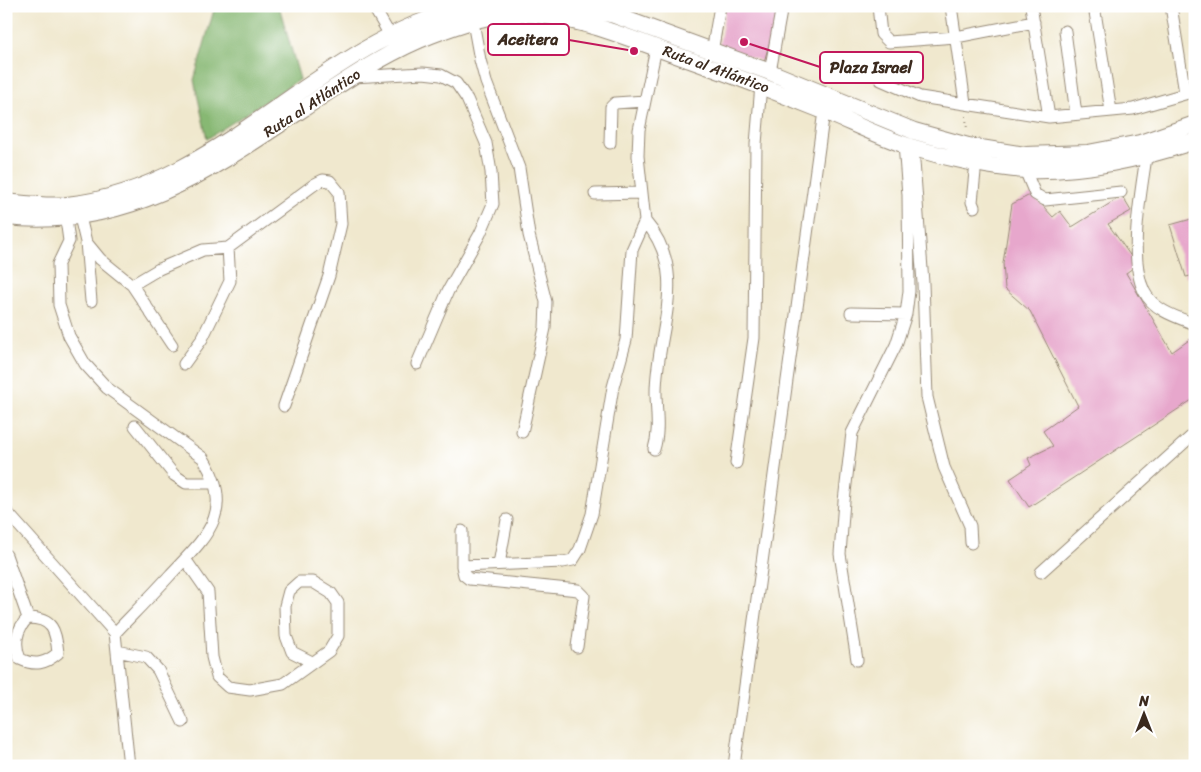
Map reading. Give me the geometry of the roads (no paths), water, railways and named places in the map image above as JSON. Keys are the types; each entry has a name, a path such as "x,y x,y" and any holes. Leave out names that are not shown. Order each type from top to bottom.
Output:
{"highway":[{"name":"Ruta al Atlántico","path":"574,6 614,15 712,52 824,111 909,146 976,162 1025,170 1089,168 1146,157 1195,141"},
{"name":"Ruta al Atlántico","path":"6,202 66,205 110,197 161,178 217,149 371,45 428,20 460,9 475,14 560,16 610,29 656,48 766,79 914,131 968,146 1025,155 1088,153 1140,143 1195,124"},
{"name":"Ruta al Atlántico","path":"6,217 73,218 114,209 169,191 226,160 388,54 475,14"}],"street":[{"path":"373,6 391,37"},
{"path":"712,52 720,6"},
{"path":"736,462 754,338 756,144 766,79 782,6"},
{"path":"878,6 881,34 889,42 956,37 1034,22"},
{"path":"951,6 965,103"},
{"path":"1032,6 1048,117"},
{"path":"1094,6 1111,110"},
{"path":"881,80 920,97 1048,117 1133,109 1190,92 1170,6"},
{"path":"475,14 480,60 486,82 520,168 529,235 546,302 545,328 522,432"},
{"path":"1065,31 1076,114"},
{"path":"654,449 656,441 656,392 670,290 664,252 656,234 645,221 641,193 639,130 656,48"},
{"path":"351,77 423,73 441,75 456,83 467,99 486,142 491,172 492,204 480,234 448,291 417,364"},
{"path":"610,142 611,107 615,104 645,102"},
{"path":"734,766 824,111"},
{"path":"857,660 840,554 850,442 896,345 906,314 909,291 909,146"},
{"path":"909,146 923,283 928,397 944,467 970,526 972,543"},
{"path":"1146,157 1136,256 1144,291 1157,307 1173,316 1195,324"},
{"path":"974,207 972,202 976,162"},
{"path":"1025,170 1035,194 1046,200 1121,192"},
{"path":"132,285 158,269 203,250 228,248 315,184 323,180 330,181 339,192 342,224 329,276 284,406"},
{"path":"596,194 641,193"},
{"path":"73,218 86,242 100,259 132,285 172,345"},
{"path":"73,218 69,241 58,264 59,305 69,336 85,364 107,388 203,458 215,483 217,511 213,525 206,537 115,633"},
{"path":"462,566 562,562 573,560 580,549 594,504 613,388 626,340 632,250 645,221"},
{"path":"86,242 91,301"},
{"path":"184,364 202,339 230,281 228,248"},
{"path":"851,313 906,314"},
{"path":"135,426 174,475 186,483 215,483"},
{"path":"1042,572 1195,433"},
{"path":"6,511 115,633 129,766"},
{"path":"499,564 507,520"},
{"path":"462,531 462,566 464,575 469,579 578,590 584,596 577,647"},
{"path":"6,554 28,618"},
{"path":"186,559 208,592 212,656 217,677 228,687 250,690 283,684 329,651 338,636 338,603 331,593 313,582 299,582 289,590 285,606 286,636 292,652 312,662"},
{"path":"28,618 40,618 50,624 56,639 58,653 48,662 32,664 20,659 15,648 21,624 28,618"},
{"path":"117,651 146,657 158,670 183,722"},
{"path":"121,766 127,753"}],"place":[{"name":"Plaza Israel","path":"744,42"},
{"name":"Aceitera","path":"634,51"}]}
